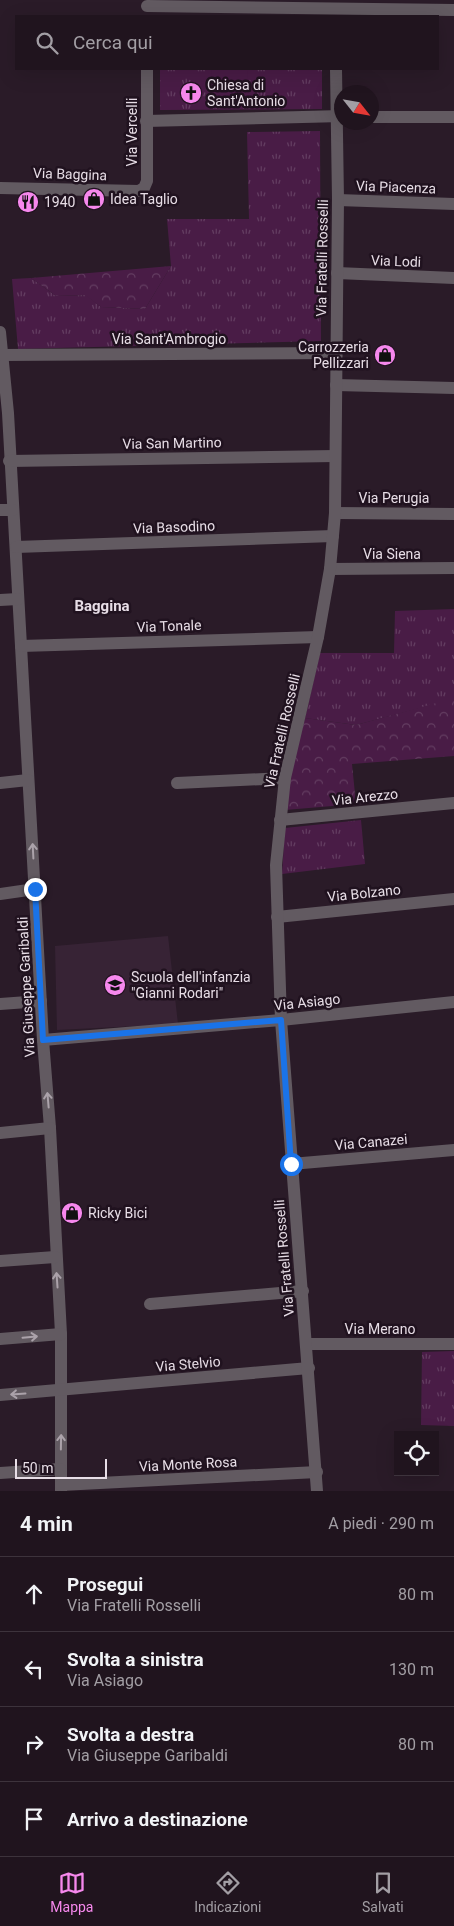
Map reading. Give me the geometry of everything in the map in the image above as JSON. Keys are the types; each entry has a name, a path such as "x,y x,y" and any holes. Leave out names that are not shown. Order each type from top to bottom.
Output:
{"street":[{"path":"147,8 336,13 358,4 454,10"},
{"name":"Via Vercelli","path":"138,191 144,188 147,181 147,70"},
{"name":"Via Fratelli Rosselli","path":"336,70 337,85"},
{"path":"146,121 334,116"},
{"path":"379,116 454,117"},
{"name":"Via Fratelli Rosselli","path":"317,1491 281,1020 276,865 285,778 318,637 330,569 335,513 335,353 339,130"},
{"name":"Via Baggina","path":"0,188 138,191"},
{"name":"Via Piacenza","path":"338,200 454,204"},
{"name":"Via Lodi","path":"337,273 454,278"},
{"name":"Via Giuseppe Garibaldi","path":"0,332 4,413 16,547 43,1040 50,1128 55,1257 66,1391 60,1469 61,1488"},
{"name":"Via Sant'Ambrogio","path":"2,355 335,353"},
{"path":"336,385 454,388"},
{"name":"Via San Martino","path":"9,461 335,456"},
{"path":"0,510 13,510"},
{"name":"Via Perugia","path":"335,513 454,514"},
{"name":"Via Basodino","path":"16,547 332,536"},
{"name":"Via Siena","path":"330,569 454,568"},
{"path":"0,600 18,599"},
{"name":"Via Tonale","path":"21,646 318,637"},
{"path":"177,783 285,778"},
{"path":"0,783 28,780"},
{"name":"Via Arezzo","path":"280,820 454,803"},
{"path":"0,894 35,889"},
{"name":"Via Bolzano","path":"277,917 454,899"},
{"path":"0,1004 41,1001"},
{"name":"Via Asiago","path":"43,1040 281,1020 454,1002"},
{"path":"0,1133 50,1128"},
{"name":"Via Canazei","path":"291,1164 454,1150"},
{"path":"0,1261 55,1257"},
{"path":"150,1304 303,1291"},
{"path":"0,1339 61,1334"},
{"name":"Via Merano","path":"306,1344 454,1344"},
{"name":"Via Stelvio","path":"0,1395 66,1391 309,1368"},
{"path":"0,1473 60,1469"},
{"name":"Via Monte Rosa","path":"61,1488 316,1472"}],"shaded area":[{"name":"Scuola dell'infanzia \"Gianni Rodari\"","path":"168,936 178,1024 57,1030 55,946"}],"green space":[{"path":"160,70 322,70 322,109 160,110"},
{"path":"212,70 248,70 247,107 211,107"},
{"path":"320,131 321,341 18,349 12,279 31,278 56,296 86,295 101,307 145,309 171,266 167,219 249,219 247,132"},
{"path":"171,266 145,309 101,307 85,295 56,296 31,278"},
{"path":"454,609 454,699 356,725 305,718 320,653 394,653 395,611"},
{"path":"454,699 454,756 352,764 356,804 285,810 290,776 305,718 356,725"},
{"path":"361,820 365,864 282,874 285,828"},
{"path":"454,1351 454,1426 421,1425 422,1352"}],"place":[{"name":"Chiesa di Sant'Antonio","path":"191,93"},
{"name":"Idea Taglio","path":"94,199"},
{"name":"1940","path":"28,202"},
{"name":"Carrozzeria Pellizzari","path":"385,355"},
{"name":"Scuola dell'infanzia \"Gianni Rodari\"","path":"115,985"},
{"name":"Ricky Bici","path":"72,1213"}],"district":[{"name":"Baggina","path":"102,606"}],"route":[{"path":"35,889 43,1040 281,1020 291,1164"}]}
